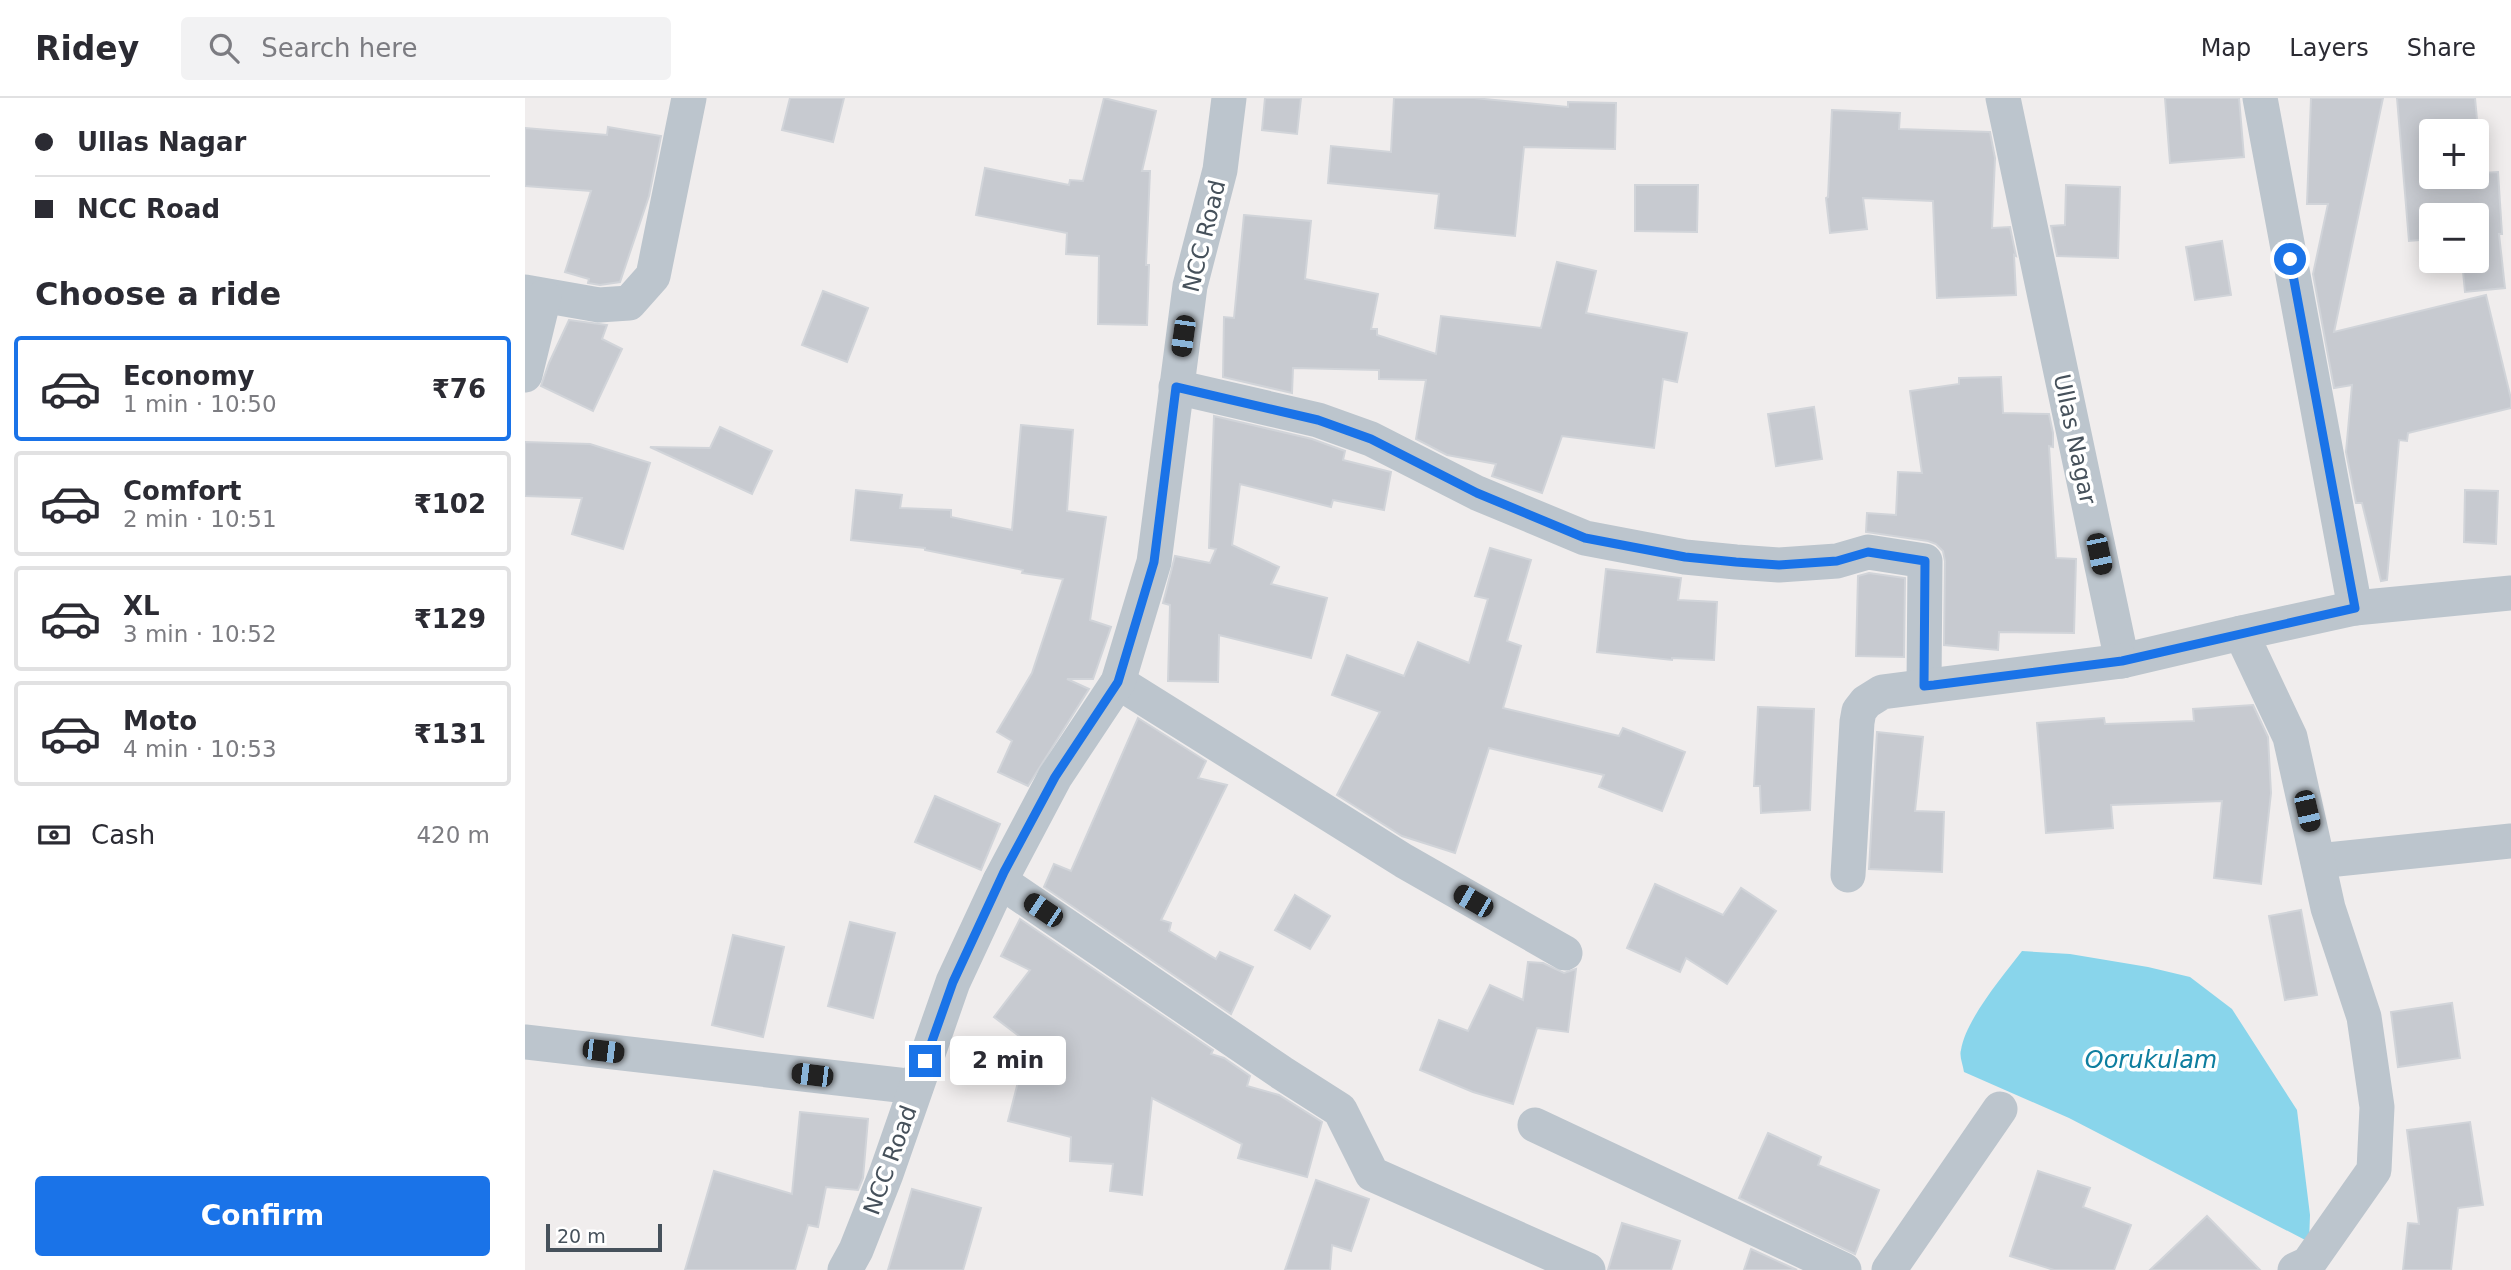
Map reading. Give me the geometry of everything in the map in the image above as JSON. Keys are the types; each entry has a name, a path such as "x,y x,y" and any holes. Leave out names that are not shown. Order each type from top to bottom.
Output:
{"street":[{"path":"525,375 534,294 599,305 629,303 653,276 689,98"},
{"name":"NCC Road","path":"859,1263 953,982 1000,881 1055,777 1118,682 1154,562 1190,286 1220,170 1229,98"},
{"name":"Ullas Nagar","path":"2003,98 2122,661"},
{"path":"2260,98 2355,608"},
{"path":"1176,387 1318,420 1371,439 1477,493 1585,538 1685,557 1779,565 1837,561 1868,552 1925,561 1924,686"},
{"path":"1848,875 1859,711 1873,695 2122,661 2355,608 2511,593"},
{"path":"2241,633 2290,737 2328,908 2364,1017 2377,1107 2374,1170 2308,1264 2295,1270"},
{"path":"1118,682 1404,861 1565,953"},
{"path":"2318,861 2511,841"},
{"path":"1000,881 1340,1110 1372,1174 1588,1270"},
{"path":"525,1042 916,1087"},
{"path":"1889,1270 2000,1109"},
{"path":"1535,1125 1844,1270"}],"water":[{"name":"Oorukulam","path":"2022,951 2070,954 2190,977 2232,1009 2297,1110 2310,1215 2309,1242 2069,1118 1964,1072 1961,1052 1970,1025 1986,998"}],"building":[{"path":"790,98 844,98 833,142 782,130"},
{"path":"1104,98 1156,111 1142,171 1150,171 1146,265 1149,265 1147,325 1098,324 1099,256 1066,254 1067,233 976,215 985,168 1069,185 1070,180 1083,181"},
{"path":"1265,98 1301,98 1297,134 1262,130"},
{"path":"1394,98 1474,98 1568,107 1568,102 1616,103 1615,149 1524,147 1515,236 1435,228 1439,194 1328,183 1331,146 1391,152"},
{"path":"2165,98 2239,98 2244,157 2170,163"},
{"path":"2311,98 2383,98 2334,332 2486,295 2511,399 2511,408 2408,433 2407,441 2399,440 2387,580 2381,581 2362,503 2356,503 2346,452 2352,385 2334,388 2313,274 2328,204 2307,204"},
{"path":"2397,98 2475,98 2477,119 2419,119 2419,189 2489,189 2489,173 2498,172 2502,234 2499,234 2505,288 2465,292 2463,273 2489,273 2489,203 2419,203 2419,240 2409,241"},
{"path":"1832,110 1900,113 1899,129 1990,132 1995,158 1992,228 2010,227 2016,256 2014,255 2016,295 1937,298 1933,201 1863,198 1867,229 1830,233 1826,198"},
{"path":"608,127 661,136 649,196 620,282 600,285 588,283 589,279 565,272 591,191 525,186 525,128 607,135"},
{"path":"1635,185 1698,185 1697,232 1635,231"},
{"path":"2066,185 2120,187 2118,258 2057,256 2051,226 2065,225"},
{"path":"1244,215 1311,221 1305,279 1378,294 1371,329 1377,329 1377,335 1436,354 1441,316 1541,328 1557,262 1596,271 1586,313 1687,333 1677,382 1663,379 1654,448 1562,436 1542,493 1492,476 1496,464 1447,455 1416,439 1426,380 1379,379 1379,370 1293,368 1292,393 1223,377 1224,317 1234,318"},
{"path":"2222,241 2231,295 2195,300 2186,247"},
{"path":"823,291 868,308 847,362 802,345"},
{"path":"569,320 607,325 602,339 622,349 593,411 541,386"},
{"path":"2001,377 2003,413 2049,414 2053,433 2053,447 2049,446 2056,558 2076,559 2074,633 1999,632 1998,650 1944,645 1943,551 1928,541 1866,532 1867,513 1896,515 1898,472 1922,473 1910,391 1959,384 1959,378"},
{"path":"1814,407 1822,459 1776,466 1768,414"},
{"path":"1214,416 1312,439 1345,451 1343,460 1391,472 1384,510 1333,500 1331,507 1240,484 1232,545 1279,567 1271,584 1327,598 1311,658 1219,635 1218,682 1168,681 1170,605 1163,603 1175,556 1210,563 1216,549 1209,548"},
{"path":"1021,425 1073,430 1067,511 1106,517 1090,620 1111,627 1093,679 1067,679 1089,689 1028,786 998,772 1012,741 997,732 1032,673 1063,579 1022,573 1023,570 925,548 851,540 856,490 902,495 900,508 951,510 951,517 1012,530"},
{"path":"720,427 772,451 752,494 650,447 710,448"},
{"path":"525,442 590,444 650,463 623,549 572,534 582,498 525,496"},
{"path":"2465,490 2498,491 2496,544 2464,542"},
{"path":"1490,548 1531,560 1507,641 1521,646 1503,708 1619,736 1623,728 1685,752 1662,811 1599,787 1604,775 1489,748 1455,853 1402,836 1337,795 1380,712 1332,695 1347,655 1404,676 1418,642 1469,663 1488,599 1475,596"},
{"path":"1606,569 1681,578 1678,600 1717,602 1714,660 1672,660 1597,652"},
{"path":"1869,573 1905,578 1904,657 1856,656 1858,576"},
{"path":"2253,705 2268,737 2271,793 2261,884 2214,878 2222,801 2111,805 2113,828 2046,833 2037,723 2104,718 2105,724 2194,721 2193,709"},
{"path":"1758,707 1814,709 1810,810 1761,813 1760,786 1754,786"},
{"path":"1138,718 1206,761 1198,778 1227,785 1161,920 1171,923 1169,931 1216,959 1220,952 1253,967 1231,1014 1044,887 1054,864 1071,871"},
{"path":"1877,732 1923,737 1915,811 1944,812 1942,872 1869,869"},
{"path":"935,796 1000,824 981,870 915,842"},
{"path":"1655,884 1723,915 1741,888 1776,911 1727,984 1686,958 1680,972 1627,948"},
{"path":"1295,895 1330,916 1310,949 1275,930"},
{"path":"2301,910 2317,995 2285,1000 2269,916"},
{"path":"1020,919 1213,1050 1211,1054 1224,1058 1250,1076 1247,1086 1279,1095 1322,1122 1307,1177 1238,1158 1242,1144 1152,1098 1142,1195 1110,1191 1113,1164 1070,1161 1071,1137 1008,1121 1028,1043 994,1017 1030,970 1001,956"},
{"path":"850,922 895,933 873,1018 828,1006"},
{"path":"733,935 784,947 763,1037 712,1025"},
{"path":"1528,962 1543,963 1564,973 1576,969 1568,1032 1537,1028 1513,1104 1473,1092 1420,1070 1439,1020 1468,1031 1490,985 1523,1000"},
{"path":"2452,1003 2460,1058 2398,1067 2391,1012"},
{"path":"800,1112 868,1119 863,1178 858,1190 826,1187 818,1227 808,1225 795,1270 685,1270 714,1171 792,1194"},
{"path":"2470,1122 2483,1205 2458,1208 2451,1270 2403,1270 2408,1223 2419,1224 2407,1130"},
{"path":"1768,1133 1821,1157 1818,1165 1879,1190 1855,1254 1739,1198"},
{"path":"2038,1171 2090,1188 2083,1207 2131,1225 2114,1270 2054,1270 2010,1256"},
{"path":"1316,1180 1369,1199 1351,1251 1332,1245 1330,1270 1285,1270"},
{"path":"912,1189 981,1208 963,1270 888,1270"},
{"path":"2207,1216 2260,1270 2150,1270"},
{"path":"1622,1223 1680,1241 1671,1270 1608,1270"},
{"path":"1751,1249 1797,1270 1744,1270"}],"route":[{"path":"925,1061 953,982 1004,872 1055,777 1118,682 1154,562 1176,387 1318,420 1371,439 1477,493 1585,538 1685,557 1779,565 1837,561 1868,552 1925,561 1924,686 1934,685 2122,661 2355,608 2290,259"}]}
